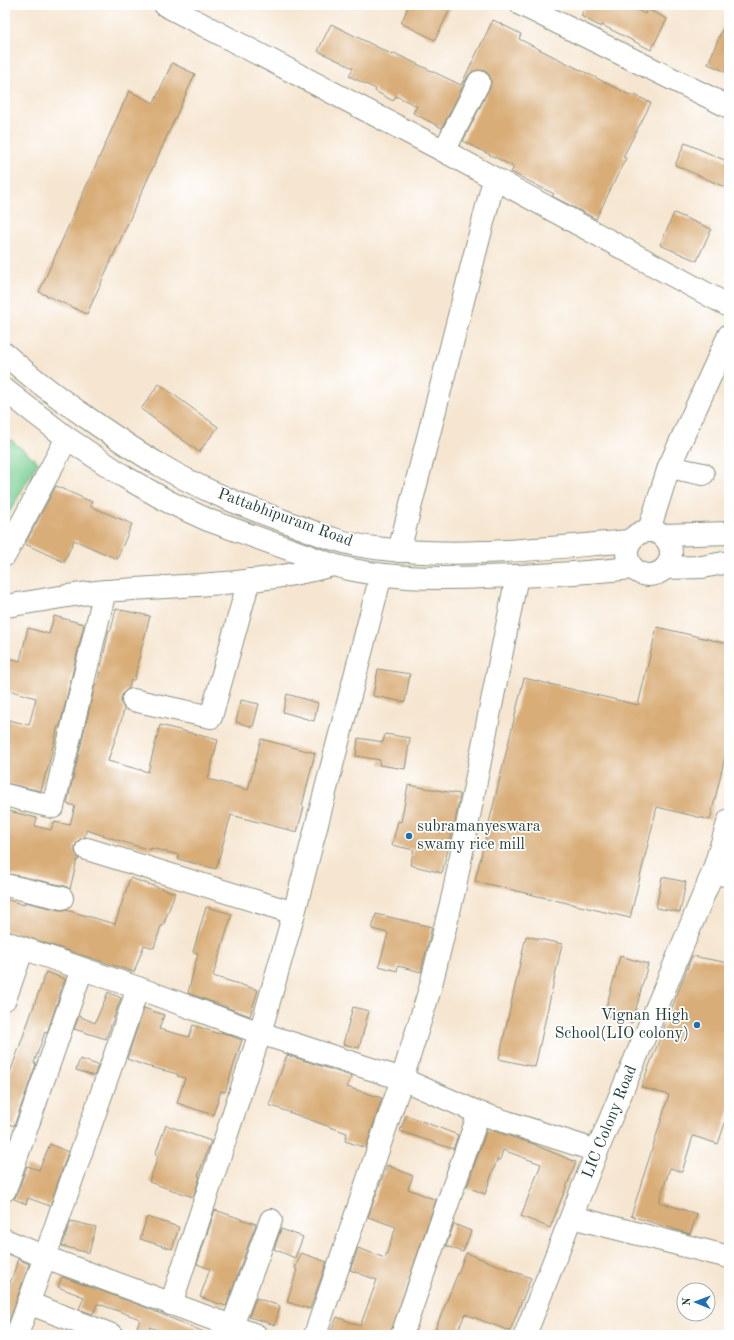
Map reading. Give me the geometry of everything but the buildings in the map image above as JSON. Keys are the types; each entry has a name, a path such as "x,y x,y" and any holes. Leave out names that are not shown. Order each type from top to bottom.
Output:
{"street":[{"path":"165,5 444,151 729,306"},
{"path":"522,5 729,107"},
{"path":"444,151 479,82"},
{"path":"399,551 494,179"},
{"path":"656,533 669,467 729,335"},
{"name":"Pattabhipuram Road","path":"5,354 37,381 105,430 142,454 189,481 232,502 347,543 399,551 457,553 504,551 630,540"},
{"name":"Pattabhipuram Road","path":"5,390 67,438 125,477 169,502 208,520 333,566 381,576 448,578 564,574 633,568"},
{"path":"5,555 67,438"},
{"path":"669,467 703,474"},
{"path":"656,533 668,541 671,555 669,562 665,568 653,575 638,572 629,562 627,547 630,540 642,531 656,533 729,533"},
{"path":"665,568 702,567 729,562"},
{"path":"5,606 105,591 249,580 298,574 333,566"},
{"path":"171,1304 260,1033 294,913 381,576"},
{"path":"315,1335 402,1079 430,989 454,891 517,576"},
{"path":"133,700 211,716 249,580"},
{"path":"5,795 53,807 105,591"},
{"name":"LIC Colony Road","path":"525,1335 597,1151 721,874 729,820"},
{"path":"87,849 294,913"},
{"path":"5,885 62,898"},
{"path":"5,999 14,945 138,988 260,1033 402,1079 479,1113 597,1151"},
{"path":"5,1190 82,969"},
{"path":"17,1335 138,988"},
{"path":"402,1335 479,1113"},
{"path":"572,1217 729,1256"},
{"path":"223,1328 271,1220"},
{"path":"5,1240 45,1257 171,1304 223,1328 256,1335"},
{"path":"28,1304 74,1328 112,1335"}],"green space":[{"path":"5,435 38,462 5,520"}],"place":[{"name":"subramanyeswara swamy rice mill","path":"409,836"},
{"name":"Vignan High School(LIO colony)","path":"697,1025"}]}
